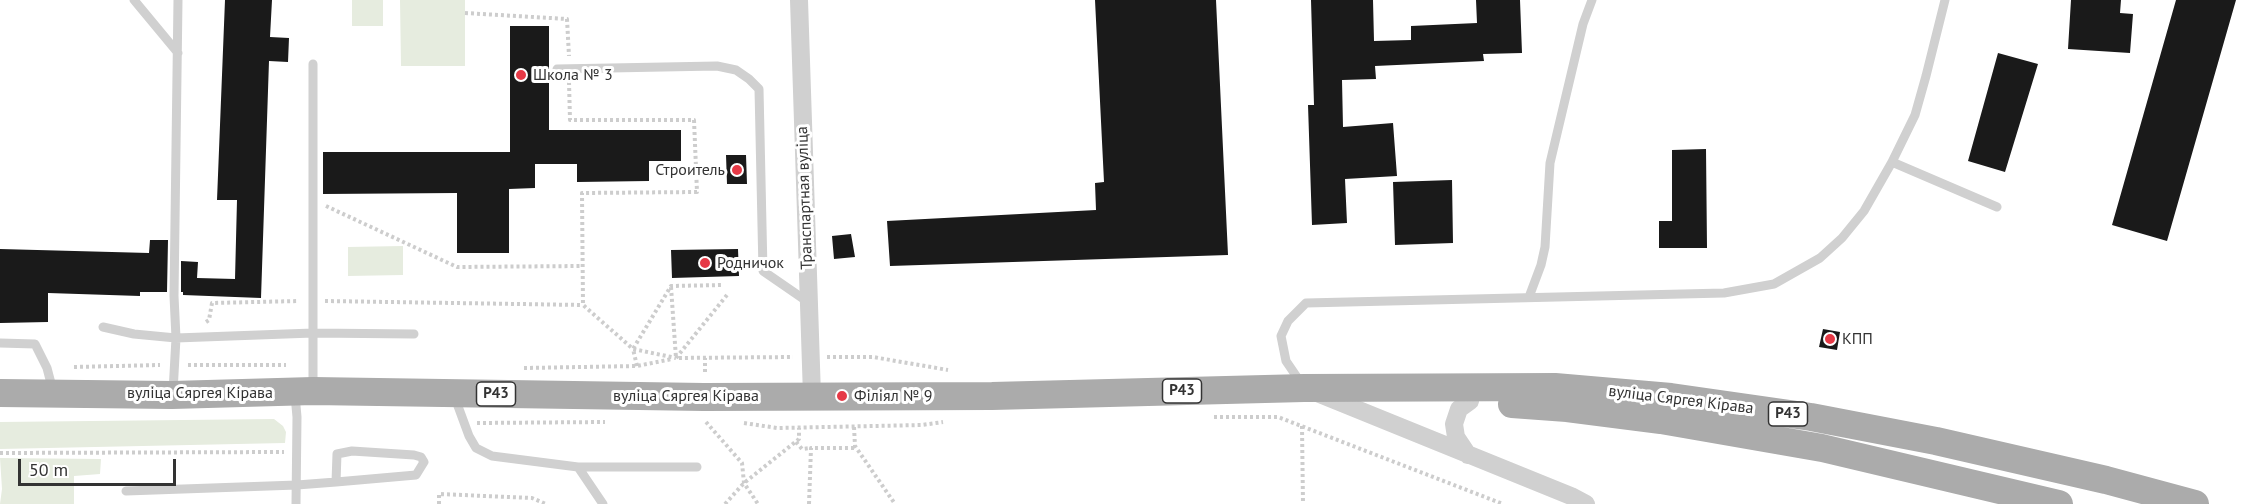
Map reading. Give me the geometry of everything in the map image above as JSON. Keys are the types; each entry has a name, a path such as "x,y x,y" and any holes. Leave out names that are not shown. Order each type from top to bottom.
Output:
{"main road":[{"name":"вуліца Сяргея Кірава","path":"0,393 304,392 704,397 992,396 1304,388 1555,387 1671,397 1811,417 1936,441 2106,480 2195,504"},
{"name":"вуліца Сяргея Кірава","path":"1373,388 1470,401 1567,408 1822,448 2059,504"}],"street":[{"name":"Транспартная вуліца","path":"799,0 812,396"},
{"path":"1304,388 1586,504"},
{"path":"1373,388 1368,396 1369,405 1377,417"},
{"path":"1468,455 1456,437 1454,424 1459,410 1470,401"}],"lane":[{"path":"134,0 178,53"},
{"path":"172,394 176,338 174,296 178,0"},
{"path":"1528,297 1545,247 1550,163 1583,24 1592,0"},
{"path":"1304,388 1286,361 1281,336 1288,321 1306,303 1724,293 1774,284 1820,258 1842,238 1864,211 1892,162 1915,114 1945,0"},
{"path":"296,504 297,417 304,392 313,333 313,64"},
{"path":"557,69 717,66 736,70 749,79 759,89 763,270 808,302"},
{"path":"1892,162 1996,207"},
{"path":"103,327 134,334 176,338 313,333 414,334"},
{"path":"0,343 34,344 47,368 53,393"},
{"path":"453,393 469,436 476,448 492,456 578,467 697,467"},
{"path":"126,491 297,485 336,482 416,475 424,462 421,457 414,455 352,451 337,454 336,482"},
{"path":"578,467 603,504"}],"path":[{"path":"465,13 567,19 570,120 694,120 697,192 582,193 583,305"},
{"path":"313,200 458,267 582,266"},
{"path":"671,286 723,285"},
{"path":"637,366 633,349 671,286"},
{"path":"671,286 676,358"},
{"path":"676,358 727,296"},
{"path":"176,338 209,320 212,303 313,300 583,305 633,349 676,358 873,357"},
{"path":"1207,417 1278,417 1503,504"},
{"path":"465,423 613,422"},
{"path":"694,422 718,422"},
{"path":"706,422 742,463 744,483 758,504"},
{"path":"739,423 777,428 799,428 922,425 951,422"},
{"path":"1302,426 1303,504"},
{"path":"855,427 857,448 895,504"},
{"path":"725,504 744,483 799,439 799,428"},
{"path":"796,442 802,449 857,448"},
{"path":"809,504 811,448"},
{"path":"0,453 296,452"},
{"path":"439,504 439,494 532,498 546,504"}],"shaded area":[{"path":"352,0 383,0 383,26 352,26"},
{"path":"400,0 465,0 465,66 401,66"},
{"path":"403,246 403,275 348,276 348,247"},
{"path":"274,419 283,426 286,432 285,443 0,449 0,422"},
{"path":"0,458 101,459 100,474 74,476 74,504 0,504 2,489"}],"building":[{"path":"225,0 272,0 270,37 289,38 288,62 269,61 261,298 183,295 181,292 181,261 198,262 197,278 235,279 237,200 217,200"},
{"path":"1095,0 1216,0 1228,255 890,266 887,221 1096,210 1095,183 1104,182"},
{"path":"1311,0 1373,0 1374,41 1411,40 1411,26 1477,23 1476,0 1520,0 1522,53 1483,54 1484,61 1375,66 1376,79 1342,80 1343,127 1393,123 1397,176 1345,179 1347,223 1312,225 1308,105 1314,105"},
{"path":"2071,0 2121,0 2120,13 2133,14 2130,53 2068,49"},
{"path":"2176,0 2236,0 2167,241 2112,225"},
{"path":"510,26 549,26 549,130 681,130 681,161 649,161 649,181 577,182 577,164 535,164 535,188 509,189 509,253 457,253 457,193 323,194 323,152 510,152"},
{"path":"1998,53 2038,64 2005,172 1968,161"},
{"path":"1706,149 1707,248 1659,248 1659,221 1672,221 1672,150"},
{"name":"Строитель","path":"726,155 746,155 747,184 727,184"},
{"path":"1452,180 1453,243 1395,245 1393,182"},
{"path":"851,234 855,257 834,259 832,236"},
{"path":"150,240 168,240 167,292 140,292 140,296 48,293 48,322 0,323 0,249 149,253"},
{"name":"Родничок","path":"738,249 739,276 672,278 671,250"},
{"name":"КПП","path":"1823,329 1840,332 1837,350 1819,347"}],"place":[{"name":"Школа № 3","path":"521,75"},
{"name":"Строитель","path":"737,170"},
{"name":"Родничок","path":"705,263"},
{"name":"КПП","path":"1830,339"},
{"name":"Філіял № 9","path":"842,396"}]}
